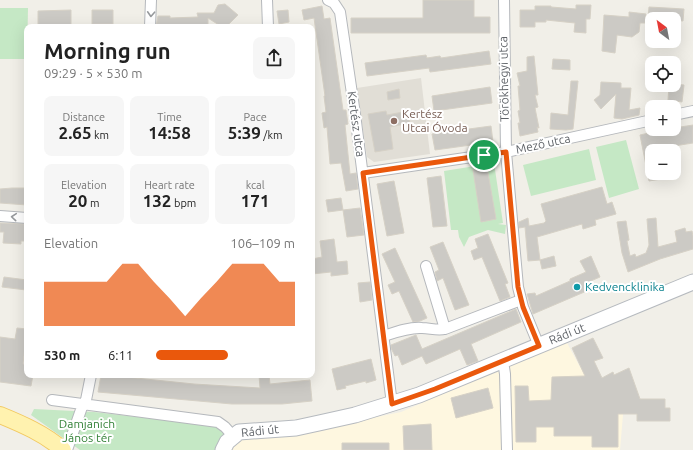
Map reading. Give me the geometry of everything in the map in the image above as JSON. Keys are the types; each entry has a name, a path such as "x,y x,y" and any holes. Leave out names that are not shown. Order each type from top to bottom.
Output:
{"main road":[{"path":"0,415 26,426 44,436 63,450"}],"street":[{"path":"150,24 151,0"},
{"path":"267,0 268,24"},
{"name":"Kertész utca","path":"328,0 334,3 340,12 363,173 392,404"},
{"name":"Törökhegyi utca","path":"504,0 506,152 518,287 521,300 539,346"},
{"path":"681,114 693,111"},
{"name":"Mező utca","path":"363,173 506,152 645,122"},
{"path":"0,216 24,218"},
{"path":"426,266 445,329"},
{"name":"Rádi út","path":"233,436 239,432 245,431 279,429 320,423 392,404 430,391 693,282"},
{"path":"384,336 411,329 445,329 521,300"},
{"path":"503,361 506,374 507,450"},
{"path":"67,450 84,404 90,378"},
{"path":"52,400 218,422 233,436 227,442 223,450"}],"shaded area":[{"name":"Kertész Utcai Óvoda","path":"421,78 430,154 374,162 367,157 357,88"},
{"path":"566,341 595,395 624,403 620,450 229,450 240,434 333,426 401,412"}],"green space":[{"path":"0,8 28,8 28,24 24,24 24,59 0,59"},
{"path":"626,140 639,189 609,198 596,147"},
{"path":"589,149 596,180 531,196 523,165"},
{"path":"494,163 503,223 498,224 506,225 505,234 488,230 469,237 464,247 459,237 458,230 451,230 444,171"},
{"name":"Damjanich János tér","path":"34,409 94,412 216,426 226,433 220,450 80,450 31,415"}],"building":[{"path":"423,0 474,0 474,17 490,17 490,33 351,33 351,18 423,18"},
{"path":"225,4 238,15 229,24 217,24 208,18 208,24 157,24 158,16 170,16 170,18 198,17 197,13 214,13 218,5"},
{"path":"576,5 591,5 590,19 586,19 586,33 574,32 575,23 546,20 546,22 535,22 535,27 520,27 520,10 535,10 535,6 576,9"},
{"path":"322,6 324,19 330,18 343,110 346,110 348,124 345,125 350,174 356,173 358,189 346,191 341,163 330,164 327,127 324,128 322,113 326,112 325,96 314,18 304,20 302,10"},
{"path":"649,7 684,9 683,21 681,21 681,12 649,12"},
{"path":"71,10 71,24 38,24 38,11"},
{"path":"92,10 113,10 113,24 92,24"},
{"path":"288,10 289,22 279,24 277,11"},
{"path":"629,12 645,14 645,23 640,23 639,32 632,37 617,35 615,53 602,51 604,15 629,17"},
{"path":"489,51 491,64 430,72 429,68 367,76 365,63 426,55 427,58 440,56 441,58"},
{"path":"534,56 538,95 535,95 538,107 535,108 539,128 537,127 538,132 520,136 518,123 520,123 518,111 520,110 518,86 520,86 517,73 527,71 527,57"},
{"path":"553,59 570,60 570,70 552,69"},
{"path":"571,81 578,81 573,129 550,129 551,113 568,115"},
{"path":"601,82 621,83 621,88 631,88 629,110 640,108 639,115 622,119 614,118 616,94 601,109 594,100 600,95"},
{"path":"681,85 684,85 682,102 681,100 668,100 669,92 681,92"},
{"path":"490,87 492,103 434,111 432,96"},
{"path":"399,89 400,98 388,100 387,92"},
{"path":"386,111 387,115 408,111 410,123 390,127 393,149 375,152 368,114"},
{"path":"693,125 693,143 681,145 645,144 645,161 640,135 645,134 645,136 681,136 681,127"},
{"path":"491,126 493,142 435,150 432,134"},
{"path":"487,167 496,219 481,222 473,170"},
{"path":"441,176 447,226 433,227 427,178"},
{"path":"394,181 404,233 387,236 377,184"},
{"path":"602,187 607,204 612,202 616,214 595,220 596,225 583,229 582,224 537,237 540,260 528,261 525,227 519,228 519,222 528,218 529,226 544,223 546,221 541,204"},
{"path":"24,188 24,205 0,203 0,189"},
{"path":"341,198 343,210 328,212 326,200"},
{"path":"360,208 364,235 347,237 343,210"},
{"path":"656,218 658,247 677,242 675,231 685,228 686,232 692,231 693,249 660,259 628,272 622,253 617,222 626,221 629,240 627,241 630,256 635,254 636,257 646,253 649,245 647,219"},
{"path":"0,223 24,224 24,241 21,241 21,244 3,243 4,232 0,232"},
{"path":"488,234 508,283 505,284 510,297 500,301 482,257 474,260 471,251 478,248 475,239"},
{"path":"334,239 337,262 347,261 348,274 331,276 331,272 315,274 315,258 322,257 320,241"},
{"path":"443,242 469,305 455,310 443,278 437,281 435,272 439,270 430,247"},
{"path":"395,248 427,318 420,321 413,322 399,291 392,294 388,285 395,282 382,254"},
{"path":"554,256 556,266 542,269 540,260"},
{"path":"591,256 600,277 586,283 589,290 533,314 527,294 535,293 536,296 586,272 580,261"},
{"path":"4,277 24,280 24,290 2,287"},
{"path":"370,282 372,300 360,302 358,283"},
{"path":"516,309 521,322 471,344 478,361 467,365 460,349 426,364 422,356 402,365 398,355 395,356 391,348 391,345 416,335 422,349"},
{"path":"17,328 24,329 24,378 32,378 31,386 0,382 0,337 15,339"},
{"path":"593,338 603,358 594,361 602,378 613,372 614,375 629,368 640,399 665,399 665,408 670,408 670,421 637,421 637,414 618,414 618,447 592,447 592,436 554,436 554,427 536,427 536,442 516,442 515,386 528,386 529,401 551,400 552,377 585,376 572,348"},
{"path":"371,359 376,380 345,386 346,388 337,390 332,369"},
{"path":"100,378 136,378 194,384 260,388 259,378 269,378 270,384 310,380 312,401 282,404 232,404 98,392"},
{"path":"488,388 493,408 456,418 451,398"},
{"path":"431,424 432,450 404,450 403,426"},
{"path":"342,443 389,443 389,450 342,450"}],"place":[{"name":"Kertész Utcai Óvoda","path":"394,121"},
{"name":"Kedvencklinika","path":"577,287"}],"route":[{"path":"506,152 518,287 523,307 539,346 435,389 392,404 363,173 484,155 506,152"}]}
